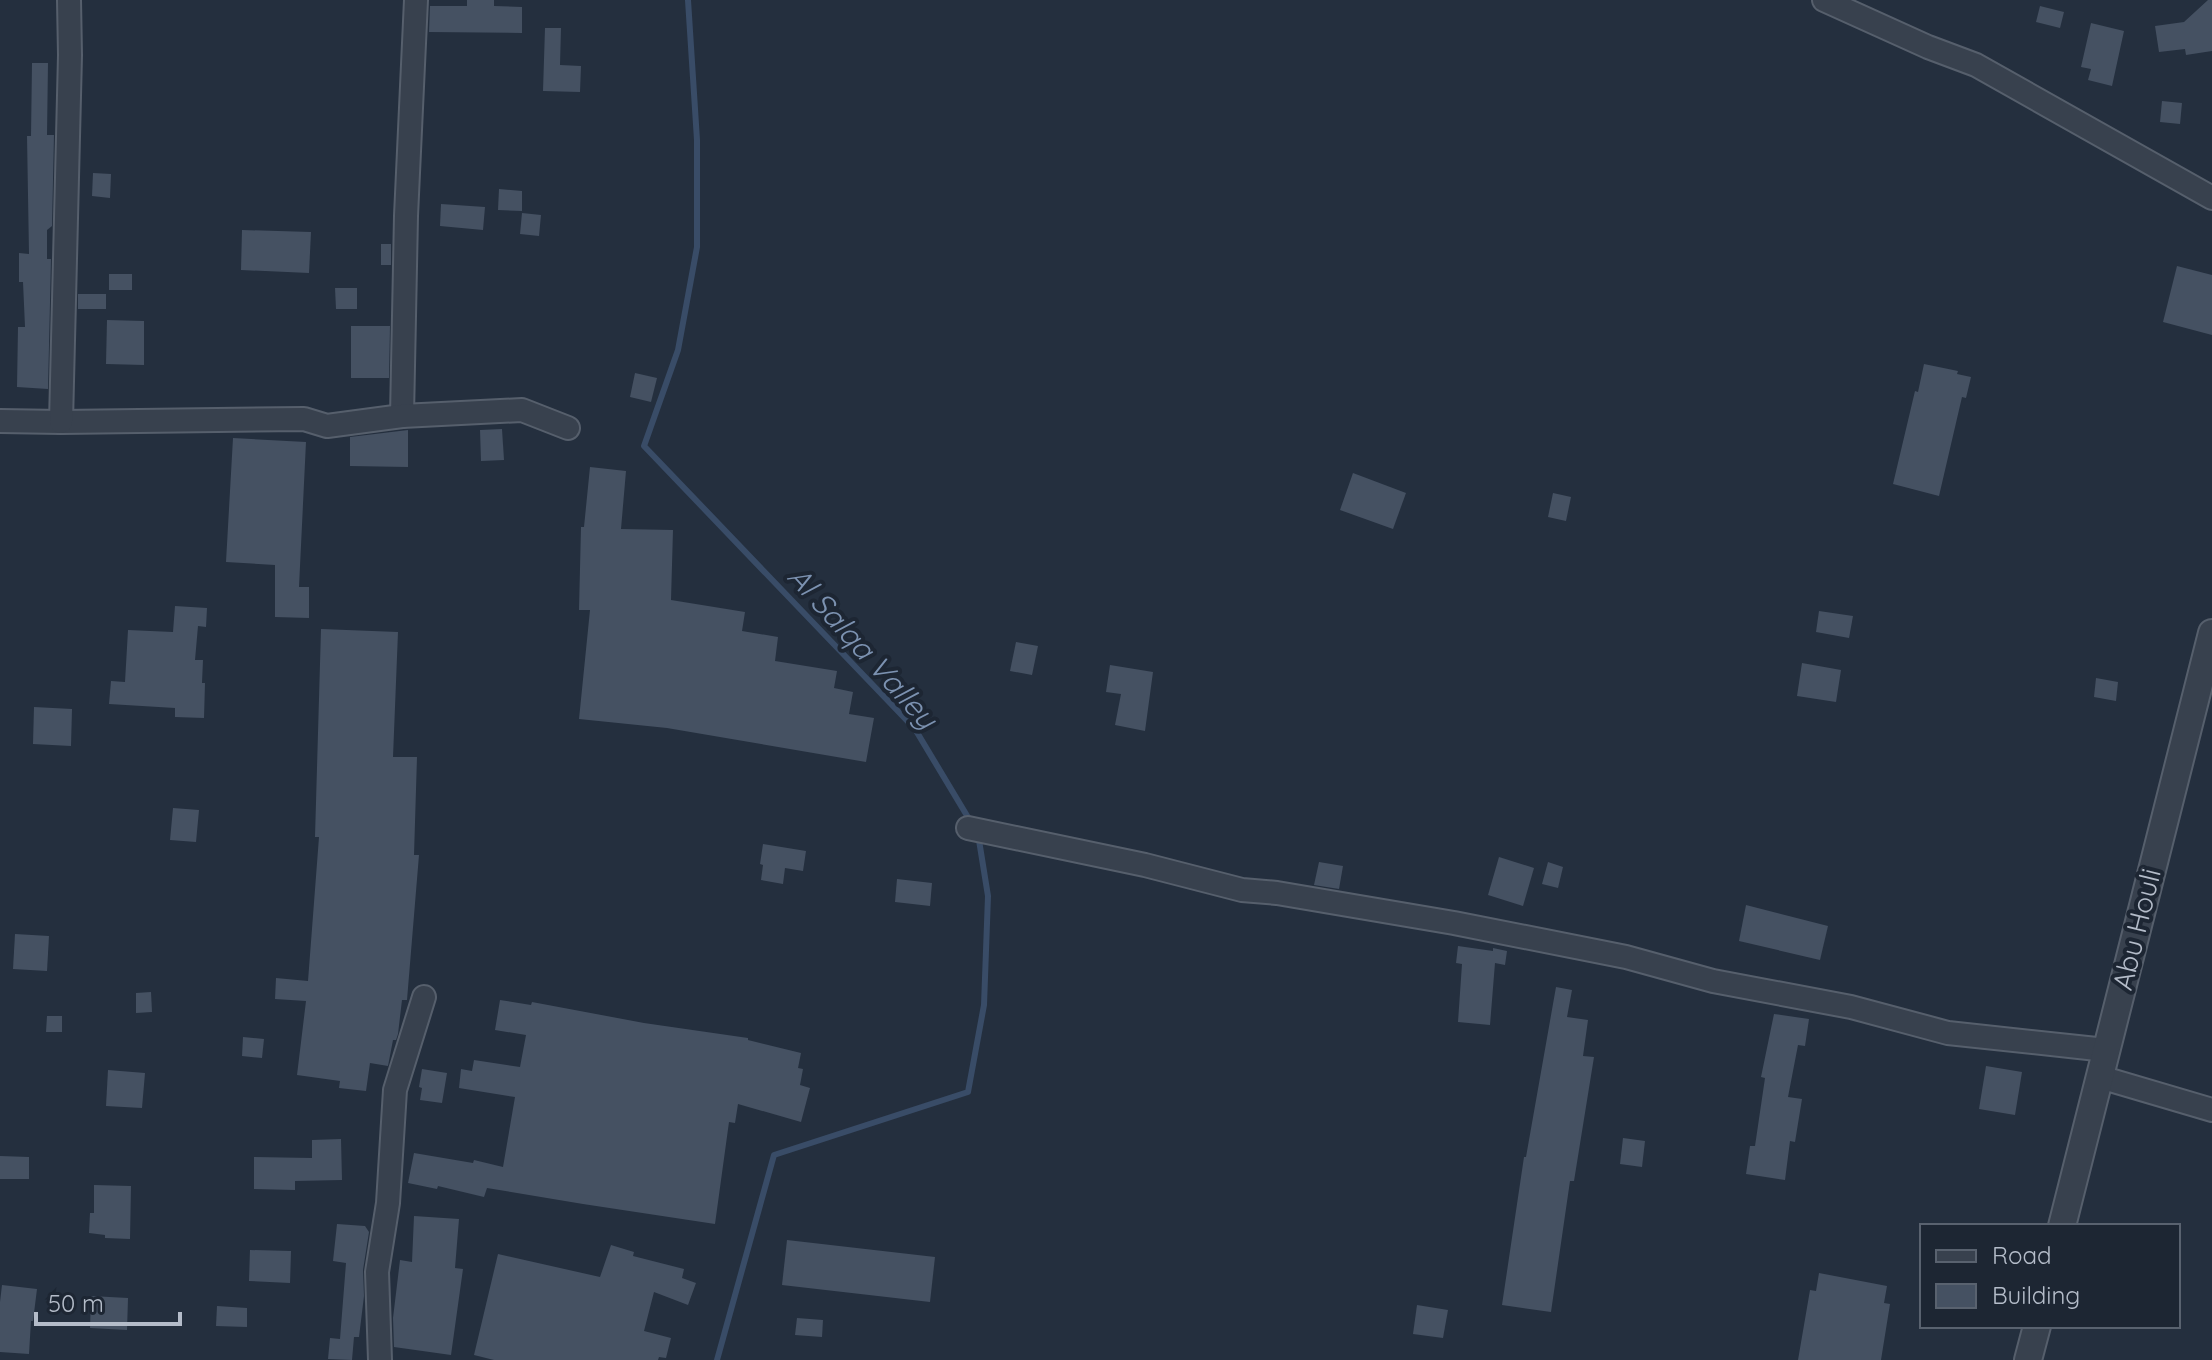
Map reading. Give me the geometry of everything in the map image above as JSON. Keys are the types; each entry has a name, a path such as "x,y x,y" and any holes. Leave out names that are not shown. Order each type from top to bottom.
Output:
{"street":[{"path":"61,422 69,0"},
{"path":"402,416 406,216 416,0"},
{"path":"1824,0 1976,65 2212,198"},
{"path":"0,421 304,419 327,426 402,416 522,410 568,428"},
{"name":"Abu Houli","path":"2063,1224 2212,633"},
{"path":"968,828 1145,865 1242,890 1277,893 1454,923 1626,957 1713,981 1851,1007 1948,1033 2106,1050"},
{"path":"380,1360 377,1272 388,1203 395,1090 424,997"},
{"path":"2100,1077 2212,1110"},
{"path":"2028,1360 2036,1328"}],"building":[{"path":"467,0 494,0 494,6 522,7 522,33 429,32 430,6 467,6"},
{"path":"2208,0 2212,0 2212,51 2186,55 2185,49 2159,52 2155,26 2184,22"},
{"path":"2040,6 2064,12 2060,28 2036,22"},
{"path":"2091,23 2124,31 2112,86 2088,80 2091,69 2081,67"},
{"path":"545,28 561,28 560,65 581,66 580,92 543,91"},
{"path":"32,63 48,63 47,135 54,135 52,226 47,230 47,259 51,259 48,389 17,387 18,327 25,327 19,253 29,254 27,136 31,136"},
{"path":"2162,101 2182,103 2180,124 2160,122"},
{"path":"93,173 111,174 110,198 92,196"},
{"path":"499,189 522,191 522,211 498,210"},
{"path":"441,204 485,207 483,230 440,226"},
{"path":"522,213 541,215 539,236 520,234"},
{"path":"242,230 311,232 309,273 241,270"},
{"path":"381,244 391,244 391,265 381,265"},
{"path":"2177,266 2212,275 2212,335 2163,322"},
{"path":"109,274 132,274 132,290 109,290"},
{"path":"335,288 357,288 357,309 336,309"},
{"path":"78,294 106,294 106,309 78,309"},
{"path":"107,320 144,321 144,365 106,364"},
{"path":"351,326 390,326 389,378 351,378"},
{"path":"1924,364 1971,377 1966,398 1962,397 1939,496 1893,484"},
{"path":"635,373 657,378 651,402 630,397"},
{"path":"502,429 504,460 481,461 480,430"},
{"path":"408,430 408,467 350,466 350,437"},
{"path":"233,438 306,442 299,587 309,587 309,618 275,617 275,565 226,562"},
{"path":"590,467 626,471 621,529 673,530 671,600 745,612 742,631 778,637 775,661 837,671 834,688 853,692 849,714 874,718 866,762 667,728 579,719 590,610 579,610 581,527 584,527"},
{"path":"1353,473 1406,493 1393,529 1340,510"},
{"path":"1553,493 1571,497 1566,521 1548,517"},
{"path":"175,606 207,608 206,627 198,626 195,660 203,660 204,718 175,717 175,708 109,704 111,681 125,682 128,630 173,632"},
{"path":"1819,611 1853,616 1849,638 1816,632"},
{"path":"321,629 398,632 393,757 417,757 414,855 419,855 407,1000 402,1000 398,1034 393,1040 388,1066 370,1063 366,1091 339,1088 340,1081 297,1075 306,1001 275,999 276,978 308,981 319,837 315,837"},
{"path":"1016,642 1038,646 1032,675 1010,671"},
{"path":"1802,663 1841,670 1836,702 1797,696"},
{"path":"1110,665 1153,672 1145,731 1115,725 1121,694 1106,692"},
{"path":"2096,678 2118,682 2116,701 2094,697"},
{"path":"34,707 72,709 71,746 33,744"},
{"path":"173,808 199,810 196,842 170,840"},
{"path":"763,844 806,851 803,871 785,868 783,884 761,880"},
{"path":"1499,857 1534,868 1523,906 1488,895"},
{"path":"1319,862 1343,866 1339,889 1314,885"},
{"path":"1548,862 1563,867 1558,888 1542,884"},
{"path":"897,879 932,883 930,906 895,902"},
{"path":"1746,905 1828,926 1820,960 1739,941"},
{"path":"15,934 49,936 47,971 13,969"},
{"path":"1458,946 1507,951 1505,965 1495,963 1490,1025 1458,1022 1462,964 1456,963"},
{"path":"1556,987 1572,990 1567,1017 1588,1020 1583,1056 1594,1057 1574,1181 1570,1181 1551,1312 1502,1305 1524,1157"},
{"path":"151,992 152,1012 136,1013 136,993"},
{"path":"500,1000 531,1005 532,1002 748,1038 801,1053 798,1068 803,1069 800,1085 810,1088 801,1122 738,1104 735,1123 729,1122 715,1224 487,1188 484,1197 438,1186 437,1189 408,1183 414,1153 473,1163 474,1160 503,1167 515,1097 459,1088 461,1069 472,1071 474,1060 520,1067 526,1035 495,1030"},
{"path":"1774,1014 1809,1019 1805,1046 1798,1045 1788,1097 1802,1099 1795,1142 1790,1141 1785,1180 1746,1174 1750,1146 1755,1146 1765,1078 1761,1077"},
{"path":"47,1016 62,1016 62,1032 46,1032"},
{"path":"243,1037 264,1039 262,1058 242,1056"},
{"path":"1986,1066 2022,1072 2015,1115 1979,1109"},
{"path":"422,1069 447,1073 442,1103 420,1100"},
{"path":"108,1070 145,1073 142,1108 106,1106"},
{"path":"1623,1138 1645,1141 1642,1167 1620,1164"},
{"path":"341,1139 342,1180 295,1181 295,1190 254,1189 254,1157 312,1158 312,1140"},
{"path":"0,1156 29,1157 29,1179 0,1179"},
{"path":"94,1185 131,1186 130,1239 105,1238 105,1235 89,1233 90,1213 94,1213"},
{"path":"414,1216 459,1219 455,1268 463,1269 451,1355 394,1347 393,1318 400,1260 412,1262"},
{"path":"337,1224 365,1226 369,1232 359,1337 354,1337 352,1360 328,1359 330,1338 340,1339 346,1263 333,1261"},
{"path":"787,1240 935,1257 930,1302 782,1285"},
{"path":"611,1245 634,1252 633,1256 684,1269 682,1278 696,1283 688,1305 654,1292 644,1331 671,1338 666,1358 494,1360 474,1355 498,1254 600,1277"},
{"path":"250,1250 291,1251 290,1283 249,1281"},
{"path":"1819,1273 1887,1286 1884,1303 1890,1304 1881,1360 1798,1360 1810,1290 1816,1291"},
{"path":"2,1285 37,1289 29,1354 0,1352"},
{"path":"91,1296 128,1298 127,1330 90,1328"},
{"path":"1417,1305 1448,1310 1443,1338 1413,1334"},
{"path":"217,1306 247,1308 247,1327 216,1326"},
{"path":"797,1318 823,1320 822,1337 795,1335"}],"waterway":[{"name":"Al Salqa Valley","path":"688,0 697,140 697,247 678,350 644,446 915,729 972,824"},
{"name":"Al Salqa Valley","path":"717,1360 774,1155 968,1092 984,1005 988,896 978,834"}]}
